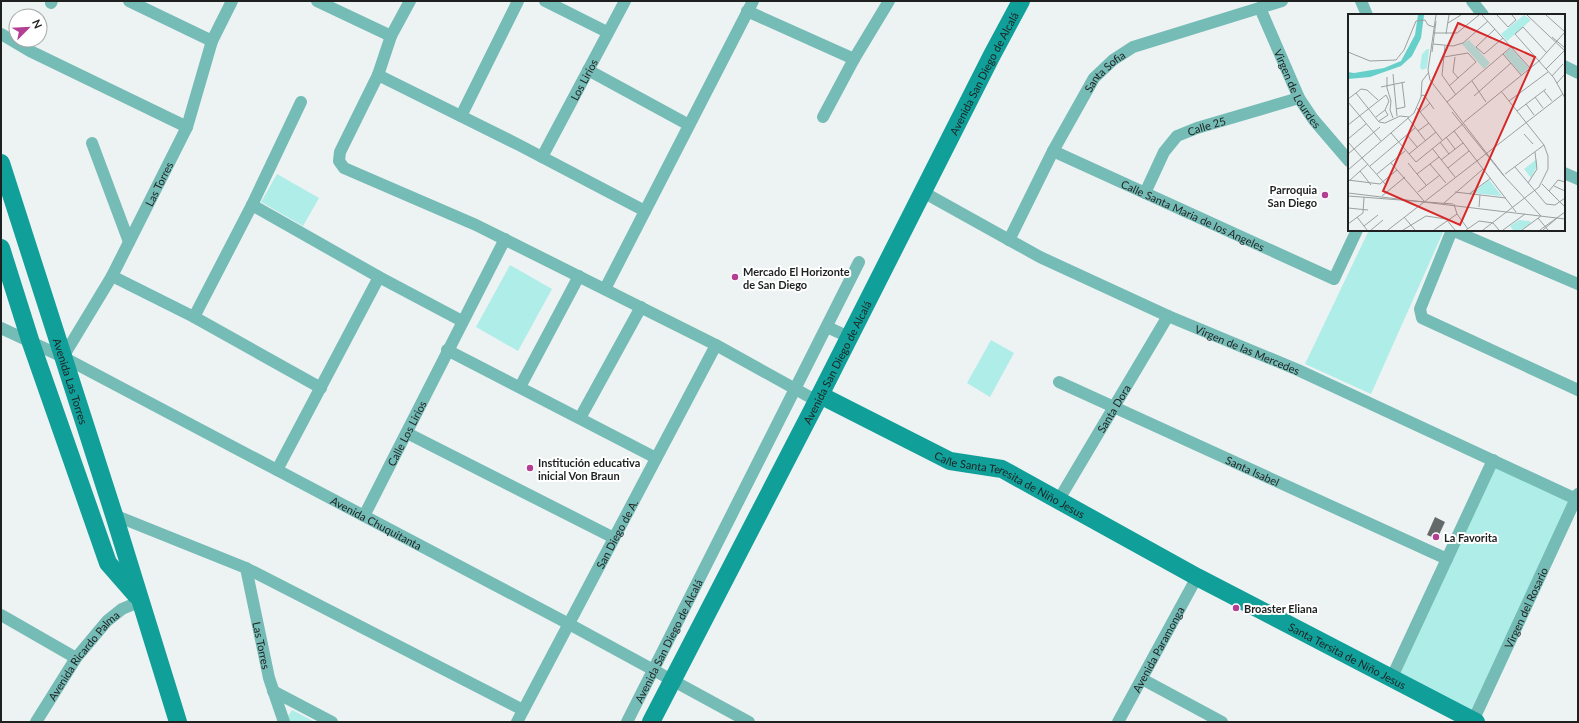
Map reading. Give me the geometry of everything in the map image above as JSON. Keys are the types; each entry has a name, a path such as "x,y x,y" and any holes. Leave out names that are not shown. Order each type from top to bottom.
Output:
{"street":[{"path":"128,1 212,41"},
{"name":"Las Torres","path":"63,358 112,276 187,127 212,41 232,1"},
{"path":"317,1 391,36"},
{"path":"410,1 391,36 378,75 340,152 339,161 344,168 505,239 716,346 796,390 819,398"},
{"path":"461,116 518,1"},
{"path":"545,1 607,32"},
{"name":"Los Lirios","path":"542,157 607,32 625,1"},
{"path":"823,117 854,59 889,1"},
{"name":"Avenida San Diego de Alcalá","path":"651,722 819,398 992,55 1022,1"},
{"name":"Santa Sofia","path":"1009,240 1053,151 1094,78 1113,60 1134,47 1282,1"},
{"path":"1361,1 1367,14"},
{"path":"1472,1 1482,14"},
{"path":"605,289 750,6 854,59"},
{"name":"Virgen de Lourdes","path":"1260,8 1299,98 1313,119 1348,160"},
{"path":"1,34 30,50 187,127"},
{"path":"1565,66 1578,73"},
{"path":"588,70 689,125"},
{"path":"378,75 542,157 645,211"},
{"name":"Calle 25","path":"1145,193 1164,152 1177,136 1197,128 1299,98"},
{"path":"194,317 252,205 301,102"},
{"path":"92,143 129,242"},
{"name":"Calle Santa Maria de los Angeles","path":"1053,151 1334,279 1357,231"},
{"name":"Avenida Las Torres","path":"1,162 178,722"},
{"path":"1565,173 1578,179"},
{"name":"Virgen de las Mercedes","path":"923,192 1040,256 1168,316 1306,373 1493,460 1577,497"},
{"path":"252,205 379,277 462,321"},
{"path":"1452,231 1420,310 1422,318 1578,390"},
{"path":"1454,231 1578,284"},
{"name":"Calle Los Lirios","path":"364,516 407,433 447,350 505,239"},
{"name":"Avenida Las Torres","path":"1,248 31,343 108,563 141,601"},
{"name":"Avenida San Diego de Alcalá","path":"627,722 796,390 859,262"},
{"path":"112,276 194,317 321,388"},
{"path":"520,387 579,276"},
{"path":"278,470 379,277"},
{"path":"580,418 641,308"},
{"name":"Santa Dora","path":"1058,501 1168,316"},
{"path":"827,327 850,337"},
{"name":"Avenida Chuquitanta","path":"1,328 63,358 278,470 569,624 750,722"},
{"name":"San Diego de A.","path":"517,722 716,346"},
{"path":"447,350 656,458"},
{"name":"Santa Isabel","path":"1059,382 1427,549 1447,560"},
{"name":"Calle Santa Teresita de Niño Jesus","path":"819,398 950,461 1002,469 1197,577"},
{"path":"407,433 614,538"},
{"path":"1392,678 1493,460"},
{"name":"Virgen del Rosario","path":"1474,721 1577,497"},
{"path":"114,516 246,568 523,710"},
{"name":"Las Torres","path":"246,568 268,678 284,722"},
{"name":"Santa Tersita de Niño Jesus","path":"1197,577 1474,721"},
{"name":"Avenida Paramonga","path":"1118,722 1197,577"},
{"name":"Avenida Ricardo Palma","path":"36,722 76,658 107,622 116,613 141,601"},
{"path":"1,615 76,658"},
{"path":"1142,679 1222,722"},
{"path":"273,691 332,722"}],"shaded area":[{"path":"277,174 319,198 303,226 261,202"},
{"path":"1369,231 1444,231 1371,394 1305,364"},
{"path":"510,265 552,289 518,351 476,327"},
{"path":"991,340 1014,353 990,397 967,383"},
{"path":"1496,467 1569,502 1471,713 1399,675"},
{"path":"292,710 315,722 290,722 288,716"}],"building":[{"path":"1435,517 1445,522 1437,539 1427,535"}],"place":[{"name":"Parroquia San Diego","path":"1325,195"},
{"name":"Mercado El Horizonte de San Diego","path":"735,277"},
{"name":"Institución educativa inicial Von Braun","path":"530,468"},
{"name":"La Favorita","path":"1436,537"},
{"name":"Broaster Eliana","path":"1236,608"}]}
